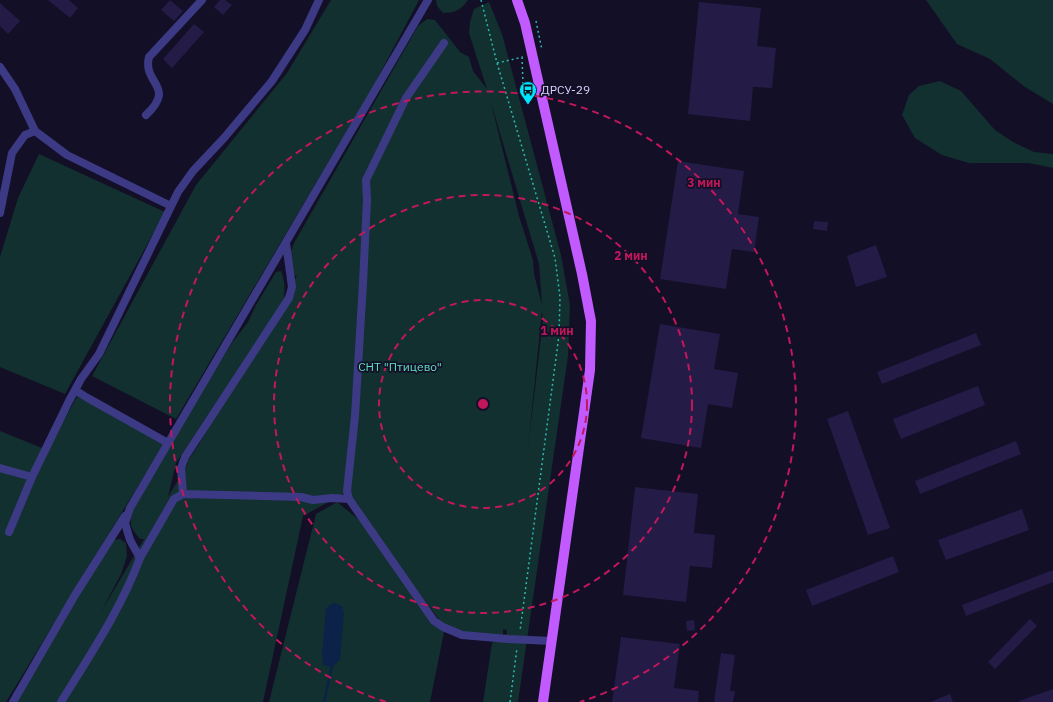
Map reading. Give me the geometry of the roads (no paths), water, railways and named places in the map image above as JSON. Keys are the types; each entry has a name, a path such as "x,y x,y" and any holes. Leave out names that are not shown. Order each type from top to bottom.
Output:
{"main road":[{"path":"517,0 525,23 582,274 591,321 590,370 543,702"}],"street":[{"path":"146,115 156,105 159,98 159,90 148,70 147,65 149,57 202,0"},
{"path":"9,532 32,477 75,390 81,378 99,354 178,192 193,171 224,138 272,80 305,30 319,0"},
{"path":"13,702 75,595 130,508 428,0"},
{"path":"444,43 406,98 366,180 366,223 356,400 347,491 350,499 434,621 443,627 462,635 518,640 552,641"},
{"path":"0,67 15,89 35,131 67,155 171,206"},
{"path":"0,213 12,153 25,135 35,131"},
{"path":"183,494 181,468 186,457 289,298 292,287 286,243"},
{"path":"75,390 168,443"},
{"path":"0,468 32,477"},
{"path":"61,702 116,611 140,558 174,499 183,494 301,497 314,500 332,498 350,499"},
{"path":"130,508 125,523 130,540 140,558"}],"water":[{"path":"336,603 342,606 344,613 340,660 332,667 323,665 322,655 326,609 331,604"}],"waterway":[{"path":"324,702 332,667"}],"place":[{"name":"ДРСУ-29","path":"528,105"}],"park label":[{"name":"СНТ \"Птицево\"","path":"400,367"}]}
